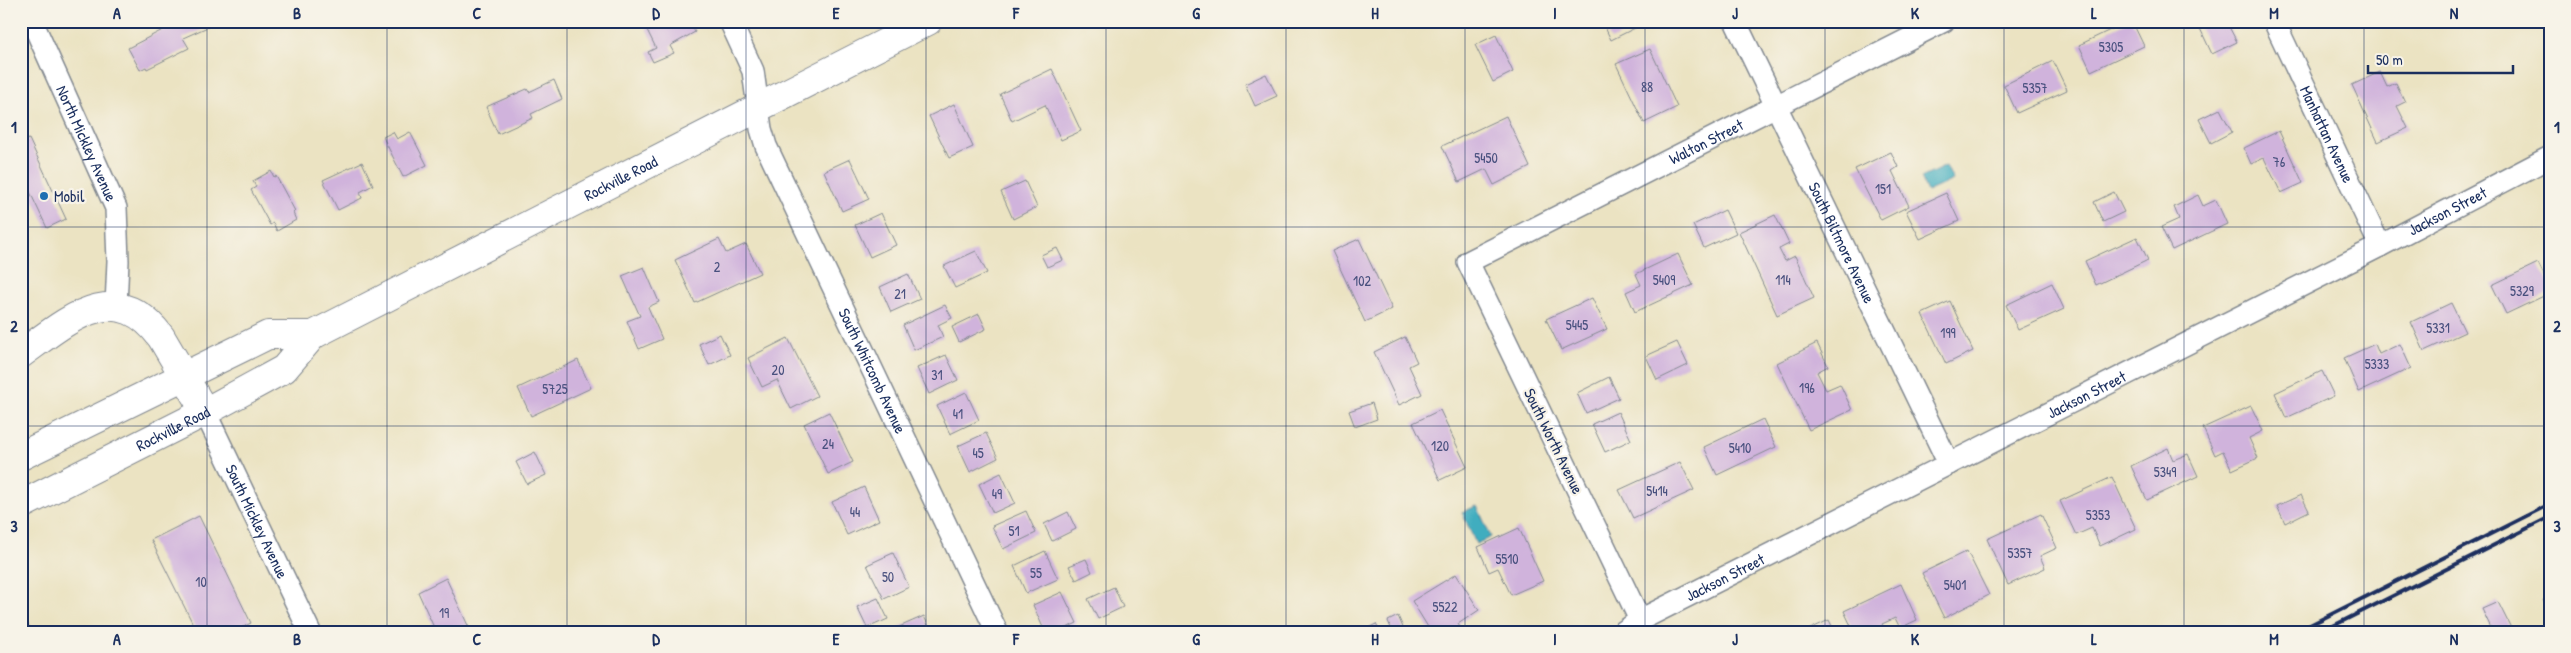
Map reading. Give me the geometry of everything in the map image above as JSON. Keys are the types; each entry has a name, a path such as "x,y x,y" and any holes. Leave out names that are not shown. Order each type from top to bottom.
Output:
{"main road":[{"name":"Rockville Road","path":"21,505 284,369 313,335 928,21"},
{"path":"21,354 78,314 90,309 116,306 128,309 153,326 184,375 204,412"},
{"name":"Rockville Road","path":"21,456 268,335 313,335"}],"street":[{"name":"North Mickley Avenue","path":"32,21 116,208 116,306"},
{"name":"South Whitcomb Avenue","path":"730,21 752,71 761,129 766,146 997,632"},
{"name":"South Biltmore Avenue","path":"1735,21 1949,464"},
{"name":"Walton Street","path":"1468,262 1944,21"},
{"name":"Manhattan Avenue","path":"2274,21 2380,246"},
{"name":"Jackson Street","path":"1631,626 2550,158"},
{"name":"South Worth Avenue","path":"1468,262 1631,626"},
{"name":"South Mickley Avenue","path":"204,412 310,632"}],"water":[{"path":"1946,166 1953,180 1927,192 1921,178"},
{"path":"1477,506 1491,537 1476,544 1462,512"}],"building":[{"path":"175,21 221,21 183,38 189,48 147,69 146,67 140,70 128,48 176,23"},
{"path":"662,21 690,21 695,32 670,46 674,53 653,62 648,52 656,48 646,28"},
{"path":"1602,21 1634,21 1637,27 1611,40"},
{"path":"2132,21 2144,46 2091,71 2079,45"},
{"path":"2179,21 2226,21 2237,42 2212,54 2197,22 2183,29"},
{"path":"1496,35 1513,72 1493,82 1475,45"},
{"path":"1650,49 1677,107 1644,123 1616,64"},
{"path":"2053,61 2067,90 2017,113 2004,85"},
{"path":"1052,69 1081,131 1061,140 1045,105 1012,121 1000,94"},
{"path":"2380,72 2387,87 2396,83 2405,102 2397,106 2408,128 2378,142 2352,85"},
{"path":"1266,74 1277,96 1255,106 1245,84"},
{"path":"554,80 562,99 531,114 533,118 498,134 486,107 527,89 529,92"},
{"path":"954,104 973,147 949,158 929,116"},
{"path":"2220,109 2232,132 2211,143 2199,119"},
{"path":"1506,116 1530,167 1494,185 1486,169 1459,182 1442,146"},
{"path":"2279,131 2303,183 2281,193 2264,158 2251,164 2244,148"},
{"path":"393,132 397,139 410,132 427,165 403,177 383,137"},
{"name":"Mobil","path":"29,139 66,219 47,228 21,173 21,142"},
{"path":"1891,152 1898,167 1892,171 1909,206 1881,220 1855,169"},
{"path":"850,159 869,199 842,211 824,171"},
{"path":"362,162 373,185 360,192 362,198 338,210 323,180"},
{"path":"271,171 274,177 276,176 295,211 293,213 296,220 277,231 273,223 270,225 251,190 256,187 253,181"},
{"path":"1025,181 1037,207 1013,219 1001,192"},
{"path":"2114,192 2124,212 2103,222 2094,202"},
{"path":"1946,193 1959,221 1920,239 1906,211"},
{"path":"2198,195 2203,206 2216,200 2227,224 2172,250 2161,227 2179,219 2174,207"},
{"path":"1725,210 1736,233 1704,248 1693,225"},
{"path":"881,213 896,245 870,257 855,225"},
{"path":"1775,215 1789,244 1779,249 1785,261 1795,256 1814,298 1777,315 1739,232"},
{"path":"2137,237 2148,260 2096,285 2085,261"},
{"path":"719,239 726,253 746,244 760,273 695,303 675,260"},
{"path":"1359,239 1392,309 1365,322 1332,251"},
{"path":"1057,248 1063,260 1047,267 1041,255"},
{"path":"976,251 987,273 955,288 944,266"},
{"path":"1678,254 1693,285 1635,312 1626,292 1641,285 1636,274"},
{"path":"2538,263 2550,287 2550,293 2506,314 2492,285"},
{"path":"644,267 659,302 648,307 662,339 639,349 627,321 640,316 622,276"},
{"path":"908,274 920,299 891,312 880,287"},
{"path":"2052,283 2064,309 2018,330 2006,305"},
{"path":"1592,298 1607,329 1561,350 1546,319"},
{"path":"1950,301 1973,351 1946,364 1922,314"},
{"path":"2451,303 2465,332 2424,351 2411,322"},
{"path":"945,305 952,318 938,325 943,337 914,350 903,325"},
{"path":"979,314 986,329 959,342 952,327"},
{"path":"720,334 730,355 709,365 699,344"},
{"path":"1405,337 1417,362 1409,366 1422,394 1399,405 1374,352"},
{"path":"788,338 817,396 791,409 777,380 762,387 748,358"},
{"path":"1677,342 1688,365 1657,380 1646,356"},
{"path":"1817,343 1828,366 1817,372 1826,390 1840,384 1852,410 1809,430 1777,363"},
{"path":"2375,344 2379,354 2400,344 2411,368 2359,392 2344,358"},
{"path":"946,355 958,380 929,394 917,368"},
{"path":"578,360 591,388 531,416 518,388"},
{"path":"2322,371 2334,396 2286,418 2275,393"},
{"path":"1609,377 1619,398 1586,413 1577,393"},
{"path":"966,392 979,420 950,434 937,406"},
{"path":"1372,403 1377,419 1355,427 1349,411"},
{"path":"2251,406 2263,431 2249,438 2258,458 2232,470 2223,451 2215,455 2203,428"},
{"path":"1440,410 1467,467 1440,480 1413,423"},
{"path":"829,412 853,462 828,474 804,424"},
{"path":"1618,412 1631,440 1605,452 1592,424"},
{"path":"1763,419 1776,447 1717,475 1704,447"},
{"path":"986,433 998,458 970,472 958,446"},
{"path":"2168,448 2173,460 2188,454 2198,476 2147,500 2131,466"},
{"path":"535,452 546,475 527,484 516,462"},
{"path":"1680,462 1694,490 1633,518 1619,490"},
{"path":"1001,473 1015,503 993,513 979,484"},
{"path":"2112,477 2136,529 2100,546 2092,528 2076,535 2060,501"},
{"path":"864,487 879,520 847,535 832,502"},
{"path":"2301,495 2309,511 2285,523 2277,506"},
{"path":"1026,511 1036,533 1003,549 992,526"},
{"path":"1068,512 1076,529 1052,541 1044,524"},
{"path":"2041,514 2057,548 2040,556 2045,568 2008,585 1987,539"},
{"path":"199,516 251,623 233,632 197,632 151,540"},
{"path":"1519,528 1543,581 1511,595 1498,568 1489,572 1478,547"},
{"path":"1045,551 1058,579 1026,593 1014,566"},
{"path":"1967,551 1989,595 1944,618 1922,573"},
{"path":"893,553 909,587 884,599 867,565"},
{"path":"1086,559 1092,572 1076,580 1069,566"},
{"path":"1456,574 1479,610 1458,624 1463,632 1431,632 1412,601"},
{"path":"446,578 471,632 436,632 418,592"},
{"path":"1901,584 1917,620 1900,628 1895,618 1882,624 1886,632 1854,632 1844,611"},
{"path":"1114,587 1123,607 1098,619 1088,599"},
{"path":"1062,592 1077,623 1058,632 1045,632 1033,605"},
{"path":"2550,597 2550,613 2543,600"},
{"path":"878,598 888,619 867,628 857,607"},
{"path":"2498,602 2513,632 2493,632 2482,609"},
{"path":"21,610 32,632 21,632"},
{"path":"924,616 931,632 902,632 899,627"},
{"path":"1398,616 1405,632 1384,632 1391,628 1388,621"},
{"path":"1829,620 1835,632 1804,632"},
{"path":"1376,624 1380,632 1360,632"}],"railway":[{"path":"2296,632 2550,504"},
{"path":"2321,632 2550,517"}],"place":[{"name":"Mobil","path":"44,196"}]}
